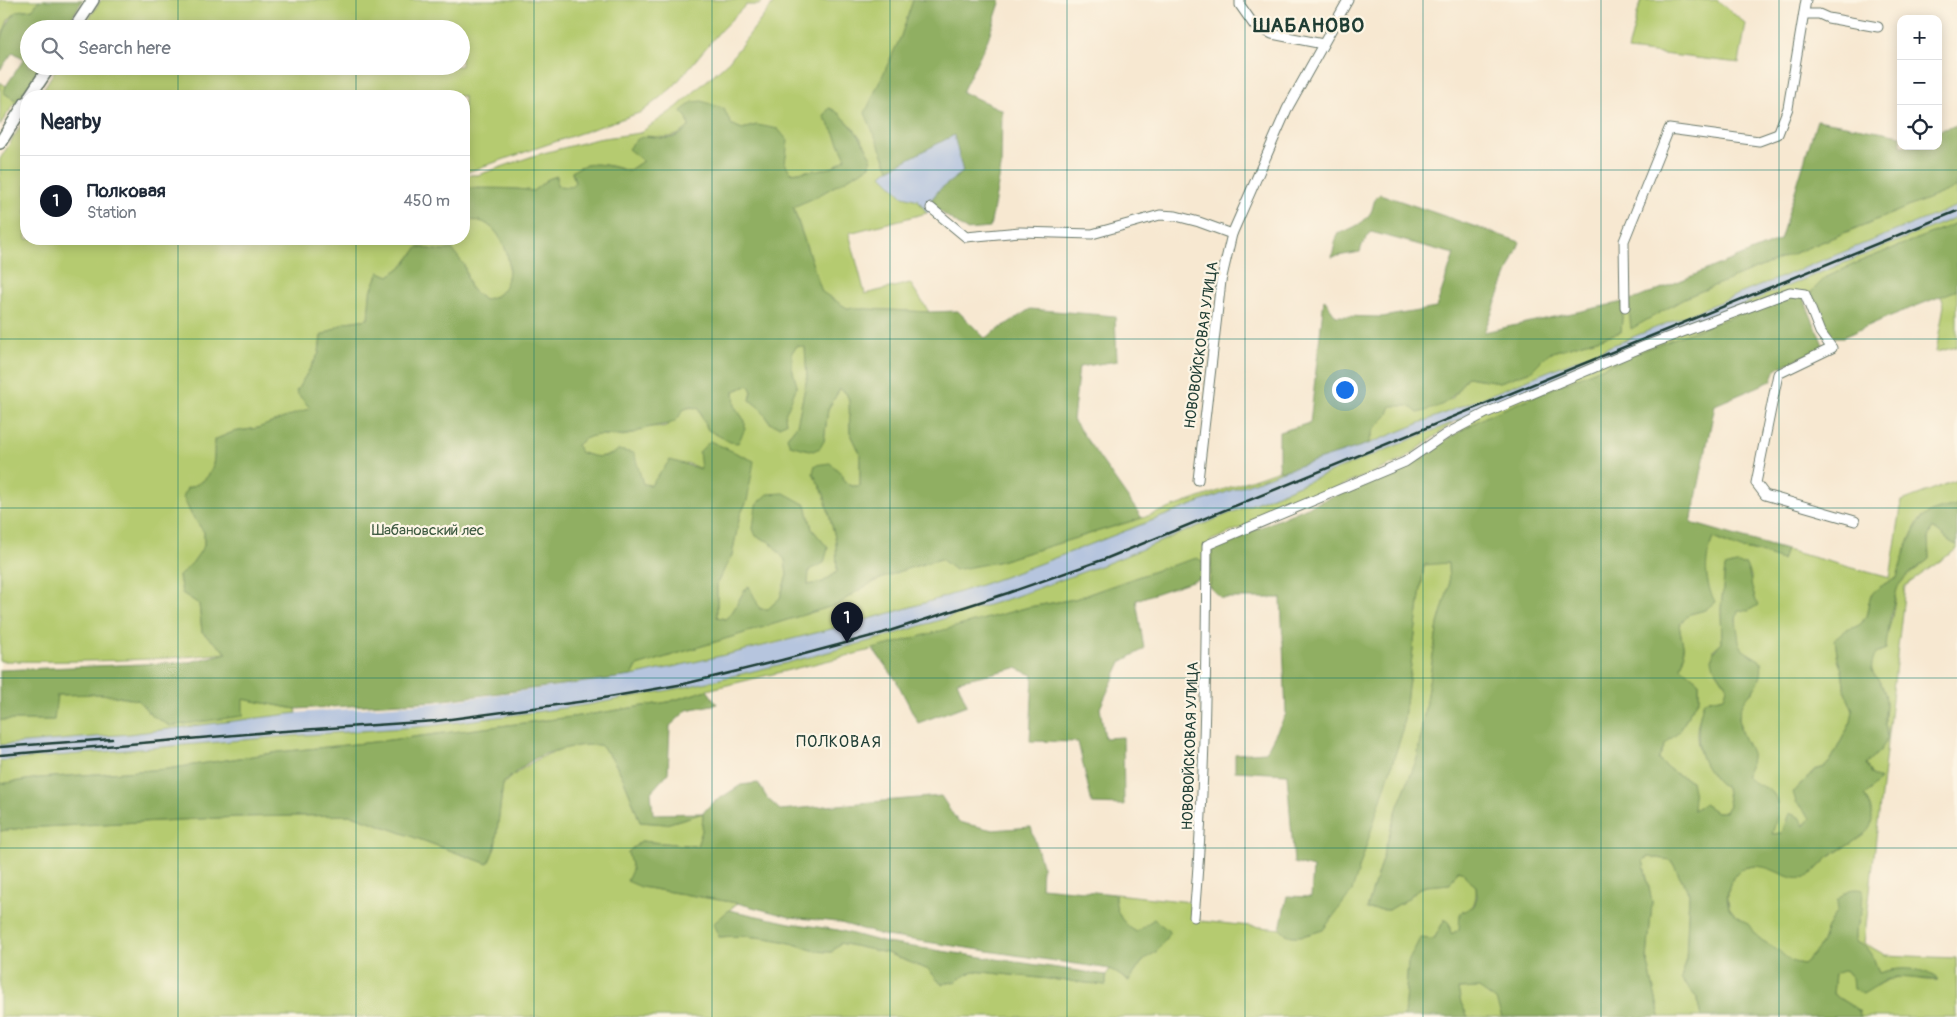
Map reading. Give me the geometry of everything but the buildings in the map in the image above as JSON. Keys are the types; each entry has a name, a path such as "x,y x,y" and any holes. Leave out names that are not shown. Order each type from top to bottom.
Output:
{"main road":[{"path":"80,20 93,0"},
{"path":"34,90 44,75"},
{"path":"0,143 20,111"}],"street":[{"path":"1240,0 1240,5 1254,25 1272,34 1323,44"},
{"name":"НОВОВОЙСКОВАЯ УЛИЦА","path":"1198,480 1221,281 1232,234 1287,109 1348,0"},
{"path":"1625,307 1624,240 1669,128 1759,141 1778,134 1788,108 1806,0"},
{"path":"1804,14 1819,14 1828,18 1878,27"},
{"path":"931,208 966,237 1020,232 1092,234 1160,215 1176,216 1232,234"},
{"name":"НОВОВОЙСКОВАЯ УЛИЦА","path":"1194,917 1201,840 1205,739 1207,545 1405,462 1446,434 1486,413 1645,346 1790,292 1804,294 1820,332 1832,348 1778,374 1756,483 1765,494 1854,521"}],"shaded area":[{"path":"954,135 963,172 939,190 938,210 927,213 918,200 903,196 882,175 889,169"},
{"path":"1957,206 1957,217 1218,520 1011,598 885,637 686,687 587,705 431,726 0,761 0,745 129,734 297,713 435,703 632,676 775,644 881,615 1003,577 1291,468 1368,444"}],"green space":[{"path":"0,0 39,0 33,9 17,11 8,20 0,40"},
{"path":"39,0 83,0 71,20 20,20 20,56 13,52 0,70 2,38 7,25 17,11 33,9"},
{"path":"101,0 763,0 759,5 746,5 720,31 673,87 642,112 470,171 470,90 43,90 52,75 470,75 470,20 88,20"},
{"path":"776,0 913,0 901,36 878,143 889,169 882,175 903,196 918,200 927,213 849,233 865,294 910,283 929,312 847,308 822,293 793,206 814,198 870,166 870,155 859,135 841,115 829,108 824,117 834,132 846,158 832,168 791,173 784,163 787,152 757,125 742,129 731,124 687,118 689,127 678,134 668,137 644,136 643,161 628,171 607,165 592,164 572,172 575,182 570,187 557,186 557,176 548,179 533,191 470,188 470,175 478,175 536,155 597,139 640,133 677,107 729,61"},
{"path":"913,0 1001,0 988,39 962,92 1002,110 1001,168 990,228 966,230 938,210 931,200 939,190 963,172 954,135 889,169 865,113 901,36"},
{"path":"1641,0 1717,0 1746,24 1739,63 1628,50"},
{"path":"20,65 20,75 35,75 26,90 20,90 18,102 4,93 6,86"},
{"path":"0,82 6,86 4,93 18,102 12,107 0,125"},
{"name":"Шабановский лес","path":"702,101 724,109 731,124 742,129 757,125 778,129 788,141 785,163 791,173 832,168 846,158 824,116 829,108 847,121 870,155 870,166 814,198 793,207 822,292 847,308 929,312 958,311 985,338 1030,309 1115,316 1117,361 1079,367 1073,420 1142,518 997,562 955,570 941,559 913,567 876,581 839,604 637,666 632,676 436,701 296,709 243,699 243,716 170,726 151,715 138,700 102,694 57,695 54,720 0,720 0,670 190,662 227,653 202,632 199,604 182,593 179,576 193,562 204,546 204,532 191,514 183,497 187,488 203,481 211,471 214,457 214,440 233,432 258,428 310,408 296,392 319,353 321,336 346,322 368,319 370,294 379,272 389,276 404,265 418,247 442,251 452,249 464,265 470,288 484,300 499,294 505,286 508,276 509,264 507,253 503,242 489,225 480,221 470,220 470,188 533,191 548,179 557,176 557,186 570,187 575,182 572,172 585,165 592,164 607,165 628,171 643,161 628,149 634,142 646,136 672,138 689,127 687,118 681,111 693,102","holes":["797,346 805,347 807,378 797,425 787,437 790,445 813,451 820,448 824,441 828,409 840,389 846,393 849,400 850,432 860,453 860,486 852,486 845,482 842,474 830,463 815,465 813,473 824,494 836,541 837,572 823,582 808,585 809,570 824,563 828,548 812,529 806,505 784,493 768,494 756,505 753,529 756,536 770,542 785,560 787,575 780,598 768,609 760,609 749,586 729,616 725,619 717,617 717,583 732,555 740,515 747,501 754,461 710,441 699,452 701,469 670,460 651,485 643,484 634,453 618,450 609,455 595,456 580,452 577,445 594,436 628,435 647,428 672,423 680,416 683,410 690,407 698,408 708,430 730,442 738,443 745,429 745,421 735,407 734,391 749,385 752,392 750,400 762,410 771,424 779,426 786,423 785,415 797,386 792,368 792,352"]},
{"path":"1817,120 1897,134 1897,150 1942,150 1942,130 1957,125 1957,187 1689,296 1631,329 1628,300 1638,298 1780,240"},
{"path":"20,127 20,245 470,245 470,220 480,221 489,225 503,242 509,264 505,286 496,296 484,300 470,288 464,265 442,251 418,247 404,265 389,276 379,272 370,294 368,319 346,322 321,336 319,353 296,392 311,408 258,428 233,432 214,440 214,457 211,471 203,481 187,488 191,514 204,532 204,547 179,576 182,593 199,604 202,632 227,653 171,658 0,661 0,159"},
{"path":"1957,187 1957,206 1368,444 1374,429 1387,416 1391,405 1409,406 1452,399 1467,377 1500,382 1531,371 1549,353 1621,332 1623,302 1628,300 1632,328 1689,296"},
{"path":"1380,194 1520,242 1484,332 1623,302 1621,332 1549,353 1531,371 1500,382 1467,377 1452,397 1442,405 1428,410 1418,413 1409,406 1391,406 1387,416 1374,429 1368,444 1283,471 1279,470 1279,432 1310,423 1324,299 1336,316 1382,317 1436,308 1454,254 1371,232 1362,245 1360,252 1332,257 1337,234 1363,222 1371,212 1375,199"},
{"path":"1957,217 1957,223 1861,261 1825,278 1809,294 1462,430 1457,421"},
{"path":"1957,223 1957,290 1843,337 1826,337 1809,294 1825,278 1861,261"},
{"path":"1957,290 1957,347 1936,352 1944,305 1941,296"},
{"path":"1790,295 1803,297 1824,347 1776,369 1771,381 1715,405 1691,523 1786,550 1782,560 1751,550 1741,549 1713,538 1706,570 1711,594 1715,602 1705,610 1690,614 1679,625 1685,655 1681,667 1699,682 1699,699 1680,731 1666,743 1658,760 1673,772 1691,781 1694,796 1693,810 1704,804 1716,812 1725,812 1729,805 1726,788 1716,780 1703,760 1699,749 1698,725 1704,701 1724,697 1727,687 1716,670 1712,659 1716,648 1722,642 1721,609 1725,567 1736,564 1746,565 1758,605 1748,611 1738,610 1736,620 1739,641 1743,650 1761,661 1762,671 1757,685 1741,708 1739,717 1740,729 1752,758 1751,765 1745,776 1752,782 1772,792 1775,796 1777,812 1772,834 1782,833 1789,813 1799,817 1804,826 1810,818 1796,802 1793,792 1815,770 1825,767 1831,760 1851,722 1853,711 1845,691 1835,639 1844,631 1859,625 1865,619 1873,593 1879,587 1897,578 1908,543 1922,519 1934,511 1957,505 1957,545 1932,528 1928,538 1929,559 1909,574 1899,585 1895,596 1886,649 1876,653 1873,661 1872,671 1885,695 1887,736 1882,748 1866,765 1871,774 1880,780 1864,796 1872,813 1869,829 1865,834 1829,857 1807,877 1789,877 1762,867 1744,868 1735,874 1727,896 1731,910 1748,924 1758,937 1790,960 1803,964 1822,943 1832,918 1838,911 1837,901 1848,891 1855,889 1863,890 1862,911 1855,931 1855,942 1869,950 1879,973 1910,969 1925,972 1939,980 1897,977 1886,980 1863,994 1853,989 1852,978 1845,970 1835,974 1833,994 1859,1011 1860,1017 1701,1017 1697,998 1681,979 1686,962 1689,893 1671,860 1649,857 1643,860 1652,902 1647,959 1660,1017 1502,1017 1496,1000 1479,988 1458,989 1461,1003 1468,1017 1404,1017 1408,962 1420,938 1434,939 1445,919 1449,923 1451,934 1459,930 1460,913 1474,906 1477,897 1476,886 1467,879 1463,872 1458,870 1450,884 1426,886 1418,889 1406,900 1389,910 1367,909 1398,806 1417,759 1438,624 1449,586 1448,563 1424,565 1402,733 1352,891 1323,930 1295,936 1284,933 1280,929 1287,896 1311,897 1313,868 1294,863 1287,774 1235,771 1235,754 1266,752 1286,714 1281,598 1221,598 1210,588 1212,548 1422,458 1448,438 1487,416 1646,349"},
{"path":"797,346 805,346 807,378 797,425 787,437 824,441 828,409 840,389 846,393 849,400 850,432 860,453 860,486 852,486 845,482 842,474 813,473 824,494 836,541 837,572 823,582 808,585 809,570 828,548 812,529 806,505 756,536 770,542 785,559 787,575 780,598 768,609 760,609 748,587 729,616 725,619 717,617 717,583 732,555 740,515 747,501 701,469 687,463 651,485 643,484 611,455 595,457 580,452 577,445 583,440 596,435 621,436 647,428 664,427 682,411 691,408 698,408 708,430 745,421 735,407 734,391 749,385 752,392 750,400 762,410 771,424 786,423 784,415 797,386 792,368 792,352"},
{"path":"1455,422 1403,460 1210,541 1212,548 1210,588 1201,578 1205,570 1163,568 1075,599 1029,607 904,642 707,690 668,702 587,715 279,752 167,769 39,778 0,784 0,761 431,726 587,705 686,687 783,664 885,637 1011,598 1108,563"},
{"path":"1279,470 1283,471 1039,564 912,607 726,655 632,676 637,666 839,604 859,589 896,572 941,559 997,562 1142,518"},
{"path":"1957,480 1957,505 1933,512 1921,519 1910,538 1897,578 1871,595 1866,616 1860,625 1841,633 1835,639 1845,691 1853,711 1851,722 1831,760 1825,767 1814,770 1809,778 1800,784 1797,802 1811,818 1803,825 1788,832 1771,834 1775,824 1762,787 1752,784 1745,776 1750,767 1752,757 1742,738 1739,717 1746,697 1754,690 1761,661 1747,653 1740,646 1737,631 1737,610 1757,605 1751,585 1751,575 1725,567 1721,609 1722,642 1714,649 1715,669 1727,687 1725,697 1704,701 1699,720 1697,740 1701,756 1709,771 1726,788 1729,805 1725,812 1716,812 1704,804 1693,811 1691,781 1673,772 1658,760 1666,743 1680,731 1699,699 1699,682 1681,667 1685,655 1679,625 1690,614 1705,610 1709,589 1705,568 1713,538 1730,545 1782,560 1786,550 1890,578 1902,501"},
{"path":"1932,528 1957,545 1957,549 1905,586 1864,943 1885,955 1956,958 1957,1017 1860,1017 1859,1011 1833,994 1835,973 1845,970 1852,978 1877,986 1894,978 1901,977 1938,980 1923,973 1902,969 1879,973 1869,951 1855,942 1855,931 1859,922 1838,911 1830,921 1822,943 1815,953 1803,964 1793,962 1757,937 1745,921 1736,916 1729,907 1729,886 1734,876 1741,869 1752,866 1813,873 1828,858 1864,835 1864,796 1880,780 1871,774 1866,765 1880,750 1887,733 1885,695 1872,670 1872,660 1875,652 1886,649 1886,638 1892,618 1897,587 1929,559 1928,538"},
{"path":"1197,558 1205,563 1205,570 1201,578 1136,600 1144,649 1121,662 1100,708 1105,738 1123,737 1124,805 1092,804 1078,742 1030,741 1033,675 1016,668 957,681 967,705 918,723 896,680 873,649 1029,607 1075,599"},
{"path":"1448,563 1449,586 1438,624 1417,759 1398,806 1367,909 1389,910 1406,900 1418,889 1426,886 1449,884 1458,870 1463,872 1467,879 1476,886 1476,895 1472,907 1460,924 1459,930 1451,934 1449,923 1445,919 1434,939 1408,962 1404,1017 0,1017 0,831 23,828 238,817 352,815 488,864 495,847 503,784 525,767 548,754 586,745 600,745 614,762 624,781 640,822 666,824 703,813 702,831 697,846 641,841 628,852 632,870 641,887 738,903 729,910 719,937 747,936 766,938 826,952 832,952 840,943 887,953 929,970 941,984 954,982 973,971 1106,985 1106,975 1110,969 1129,981 1142,962 1158,950 1154,919 1136,932 1120,916 1116,906 1115,894 1191,902 1200,921 1280,929 1284,933 1295,936 1323,930 1377,809 1402,733 1424,565"},
{"path":"707,690 717,704 687,710 670,726 668,773 651,792 653,814 703,813 666,824 640,822 614,761 600,745 572,747 539,756 503,783 495,848 488,864 352,815 238,817 23,828 0,831 0,784 39,778 167,769 279,752 587,715 668,702"},
{"path":"102,694 138,700 151,715 243,699 296,709 297,713 129,734 0,745 0,720 54,720 56,695"},
{"path":"758,783 767,798 780,810 941,796 958,822 993,830 1031,827 1042,865 1041,887 1115,894 1116,906 1120,916 1136,932 1154,919 1170,932 1158,950 1142,962 1129,981 1110,969 886,936 837,922 790,917 737,903 641,887 627,881 632,870 628,852 641,841 697,846 702,831 703,813 711,804 741,785"},
{"path":"1649,857 1671,860 1689,893 1686,962 1681,979 1697,998 1701,1017 1660,1017 1647,959 1652,902 1643,860"},
{"path":"729,910 790,923 838,930 886,943 1106,975 1106,985 973,971 954,982 941,984 929,970 887,953 840,943 832,952 826,952 766,938 747,936 719,937 713,924"},
{"path":"1479,988 1497,1000 1502,1017 1468,1017 1461,1003 1458,989"}],"railway":[{"path":"0,755 270,732 436,721 586,701 684,684 883,633 1008,593 1105,559 1957,211"},
{"path":"0,747 112,739"}],"place":[{"name":"Полковая","path":"847,643"}],"district":[{"name":"ШАБАНОВО","path":"1309,25"},
{"name":"ПОЛКОВАЯ","path":"839,741"}]}
